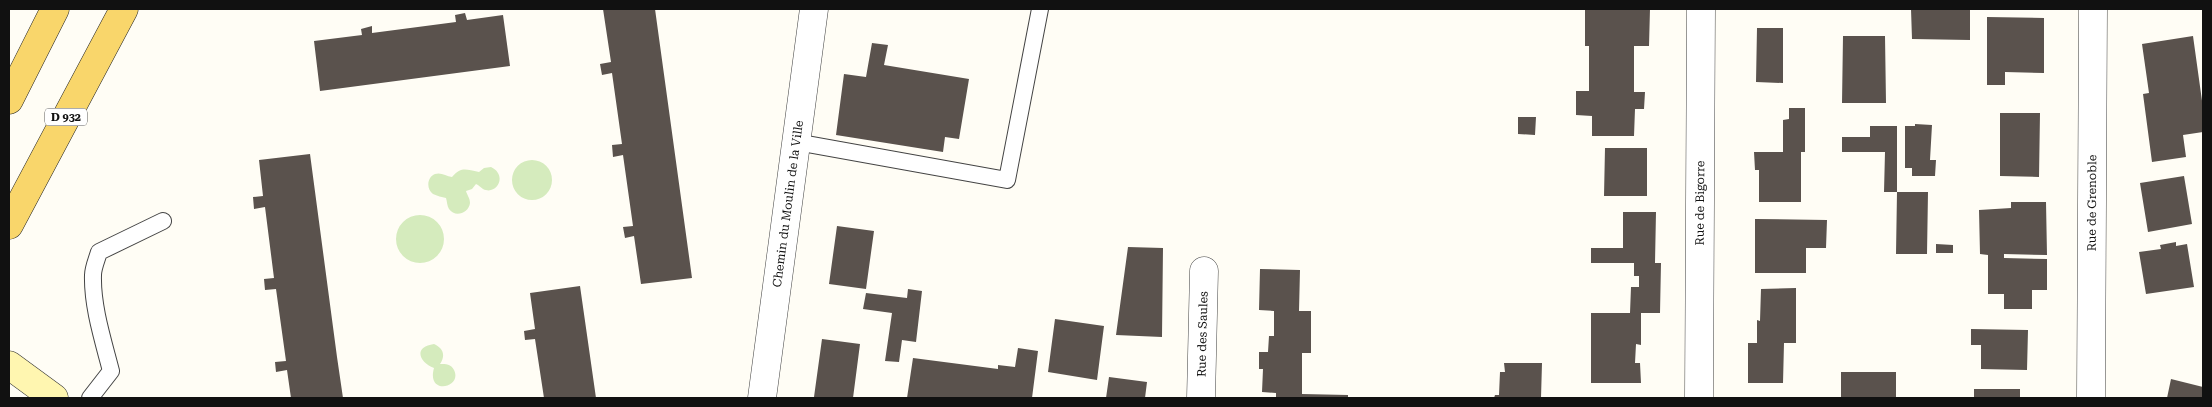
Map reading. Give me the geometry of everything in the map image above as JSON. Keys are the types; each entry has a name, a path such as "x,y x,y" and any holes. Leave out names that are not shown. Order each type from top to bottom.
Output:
{"main road":[{"path":"9,100 55,9"},
{"name":"D 932","path":"9,226 124,9"}],"street":[{"name":"Chemin du Moulin de la Ville","path":"762,398 814,9"},
{"name":"Rue de Bigorre","path":"1699,398 1701,9"},
{"name":"Rue de Grenoble","path":"2091,398 2092,9"},
{"name":"Rue des Saules","path":"1201,398 1204,271"},
{"path":"9,365 54,398"}],"lane":[{"path":"796,142 1008,180 1040,9"},
{"path":"90,398 111,371 103,343 92,273 99,252 163,221"}],"green space":[{"path":"536,160 543,163 549,169 552,180 551,188 543,197 536,200 528,200 521,197 513,188 512,176 515,169 524,161"},
{"path":"491,167 499,175 499,184 493,190 488,190 476,184 472,189 466,191 470,200 469,206 464,212 458,214 448,208 446,198 433,194 428,186 430,178 435,174 452,177 462,170 479,172 484,168"},
{"path":"420,215 429,217 437,222 442,230 444,239 442,248 437,256 429,261 420,263 411,261 403,256 398,248 396,239 398,230 403,222 411,217"},
{"path":"434,344 443,352 440,364 450,365 454,370 454,381 450,385 439,386 435,383 433,377 434,368 425,362 420,355 423,348"}],"building":[{"path":"603,9 655,9 692,278 641,284 634,236 625,238 623,227 633,226 623,155 613,157 612,145 622,144 612,73 602,75 600,64 611,62"},
{"path":"1585,9 1650,9 1649,46 1634,46 1634,92 1645,92 1644,109 1635,109 1634,136 1592,136 1592,116 1576,115 1576,91 1589,91 1589,46 1585,46"},
{"path":"1911,9 1970,9 1970,40 1912,39"},
{"path":"465,13 467,20 503,15 510,66 320,91 314,41 362,35 361,29 372,26 372,33 456,22 455,15"},
{"path":"1987,17 2044,18 2044,73 2005,72 2005,85 1987,85"},
{"path":"1757,28 1783,28 1783,83 1756,82"},
{"path":"1843,36 1885,36 1886,103 1842,103"},
{"path":"2193,36 2203,108 2203,132 2183,135 2186,157 2152,162 2143,94 2149,93 2142,44"},
{"path":"872,43 888,45 884,65 969,79 959,139 945,137 943,152 836,135 844,74 866,77"},
{"path":"1789,108 1805,108 1805,152 1801,152 1801,202 1759,202 1759,170 1755,170 1754,152 1783,152 1783,120 1789,119"},
{"path":"2000,113 2040,113 2039,177 2000,176"},
{"path":"1518,117 1536,117 1535,135 1518,134"},
{"path":"1915,124 1932,125 1930,160 1936,160 1935,176 1912,176 1912,168 1905,168 1905,126 1915,126"},
{"path":"1870,126 1897,126 1897,192 1884,192 1885,152 1842,152 1842,137 1870,137"},
{"path":"1605,148 1647,148 1647,196 1604,196"},
{"path":"310,154 343,398 291,398 287,370 276,372 275,362 286,361 276,289 265,290 264,279 274,278 265,207 254,209 253,197 263,196 259,160"},
{"path":"2184,176 2192,224 2148,232 2140,183"},
{"path":"1897,192 1928,192 1927,254 1896,254"},
{"path":"2011,202 2046,202 2047,255 2004,254 2004,258 2047,259 2047,290 2032,290 2032,309 2004,309 2004,294 1988,294 1988,255 1980,254 1979,210 2011,208"},
{"path":"1623,212 1656,212 1655,263 1661,263 1660,313 1641,313 1641,345 1636,344 1635,363 1640,363 1641,383 1591,383 1591,313 1630,313 1631,287 1639,287 1639,276 1634,276 1634,263 1591,263 1591,248 1623,248"},
{"path":"1755,219 1827,220 1826,248 1806,248 1806,273 1755,273"},
{"path":"837,226 874,231 866,289 829,284"},
{"path":"2176,242 2176,246 2187,244 2194,287 2146,294 2139,252 2161,249 2160,245"},
{"path":"1936,244 1953,245 1953,253 1936,253"},
{"path":"1128,247 1163,248 1162,337 1116,335"},
{"path":"1260,269 1300,270 1299,311 1311,311 1311,353 1302,353 1302,394 1348,395 1348,398 1276,398 1276,393 1262,392 1263,369 1259,369 1259,352 1268,352 1269,336 1274,336 1274,311 1259,310"},
{"path":"580,286 596,398 544,398 535,339 525,340 524,331 535,329 530,293"},
{"path":"1796,288 1796,343 1784,343 1783,383 1748,383 1748,343 1757,343 1757,320 1760,321 1761,289"},
{"path":"908,289 922,291 916,342 902,340 899,362 885,361 892,313 863,309 866,293 907,298"},
{"path":"1055,319 1104,326 1097,380 1048,372"},
{"path":"1971,329 2028,330 2027,370 1981,369 1981,345 1971,345"},
{"path":"822,339 860,344 853,398 814,397"},
{"path":"1018,348 1038,351 1032,398 907,398 913,358 998,369 998,365 1015,367"},
{"path":"1504,363 1542,363 1541,398 1494,398 1495,395 1499,395 1500,372 1505,372"},
{"path":"1841,372 1896,372 1896,398 1841,398"},
{"path":"1109,377 1147,382 1145,398 1106,398"},
{"path":"2171,379 2203,387 2203,398 2167,398"},
{"path":"1974,389 2020,389 2020,398 1974,398"}]}
